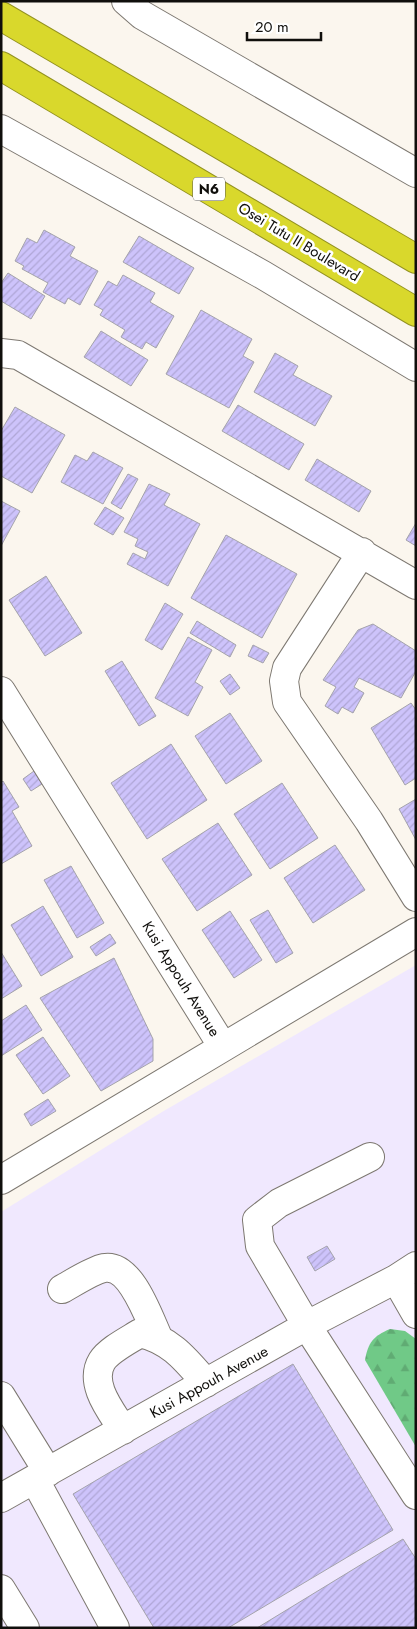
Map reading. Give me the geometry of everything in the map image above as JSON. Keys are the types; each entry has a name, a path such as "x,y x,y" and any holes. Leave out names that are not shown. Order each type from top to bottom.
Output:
{"highway":[{"path":"1,16 416,260"},
{"name":"Osei Tutu II Boulevard","path":"1,66 416,312"}],"street":[{"path":"126,1 142,14 416,173"},
{"path":"1,129 263,275 416,367"},
{"path":"1,353 18,355 362,552 416,585"},
{"path":"362,552 287,668 284,681 286,702 369,821 416,897"},
{"name":"Kusi Appouh Avenue","path":"1,691 223,1047 1,1180"},
{"path":"223,1047 416,932"},
{"path":"370,1157 279,1203 257,1220 260,1246 307,1326 416,1495"},
{"path":"62,1289 104,1268 117,1270 127,1277 136,1291 158,1337"},
{"path":"406,1273 416,1314"},
{"name":"Kusi Appouh Avenue","path":"1,1498 307,1326 406,1273"},
{"path":"123,1430 104,1398 99,1385 99,1370 102,1360 140,1333 158,1337 180,1353 206,1383"},
{"path":"1,1396 115,1628"},
{"path":"1,1589 25,1628"}],"shaded area":[{"path":"416,965 416,1628 1,1628 1,1212 162,1112"}],"green space":[{"path":"390,1329 405,1331 416,1339 416,1447 365,1360 368,1349 375,1337"}],"building":[{"path":"44,230 75,247 70,256 98,271 80,305 68,298 65,304 43,292 48,283 22,269 24,266 15,261 27,238 37,243"},
{"path":"139,236 194,268 179,294 123,262"},
{"path":"8,273 45,296 31,319 1,301 1,283"},
{"path":"123,275 155,293 150,302 174,316 156,348 146,342 142,349 121,337 125,330 100,315 103,310 94,305 108,281 117,286"},
{"path":"201,310 252,339 243,356 254,362 229,408 166,374"},
{"path":"101,331 148,360 131,386 84,357"},
{"path":"275,353 298,366 293,375 332,396 315,426 254,392"},
{"path":"238,405 304,444 289,470 222,431"},
{"path":"15,407 65,435 32,493 1,476 1,431"},
{"path":"93,452 123,468 103,504 61,482 75,455 87,461"},
{"path":"317,459 371,491 359,512 305,480"},
{"path":"128,474 138,479 121,509 111,503"},
{"path":"149,484 170,494 164,505 200,524 168,586 127,564 133,553 145,559 148,552 135,546 138,539 124,532"},
{"path":"1,501 20,511 1,546"},
{"path":"105,507 124,518 113,535 94,524"},
{"path":"416,523 416,546 406,540"},
{"path":"226,535 297,574 262,638 191,598"},
{"path":"46,576 82,633 45,656 9,600"},
{"path":"165,603 183,614 162,650 145,640"},
{"path":"197,621 236,645 230,657 190,633"},
{"path":"373,624 416,651 416,671 401,698 359,678 354,687 364,693 353,713 342,707 338,714 325,706 336,687 323,680 358,630"},
{"path":"188,637 212,650 195,682 203,687 188,716 155,698"},
{"path":"253,645 269,653 263,663 248,656"},
{"path":"122,661 156,716 139,726 105,671"},
{"path":"230,674 240,688 230,695 220,681"},
{"path":"411,703 416,710 416,778 405,785 371,728"},
{"path":"230,713 262,761 226,784 195,736"},
{"path":"171,744 207,800 147,839 111,783"},
{"path":"34,771 42,784 31,791 23,779"},
{"path":"3,781 19,807 12,811 32,846 1,864 1,783"},
{"path":"282,783 318,838 270,869 234,814"},
{"path":"416,799 416,840 399,809"},
{"path":"218,823 252,875 197,911 162,859"},
{"path":"335,845 365,890 313,923 284,878"},
{"path":"71,866 104,923 77,938 44,880"},
{"path":"43,906 73,957 41,976 11,925"},
{"path":"268,910 293,953 276,963 250,920"},
{"path":"230,911 262,960 234,978 202,930"},
{"path":"110,934 116,943 96,956 90,947"},
{"path":"1,952 22,986 1,999"},
{"path":"114,958 153,1039 153,1061 101,1091 40,998"},
{"path":"26,1005 42,1030 1,1056 1,1021"},
{"path":"43,1037 70,1076 43,1094 16,1055"},
{"path":"48,1099 56,1111 31,1126 24,1114"},
{"path":"327,1246 335,1259 315,1271 307,1257"},
{"path":"293,1364 393,1530 228,1628 154,1628 73,1494"},
{"path":"403,1539 416,1559 416,1628 257,1628"}]}
